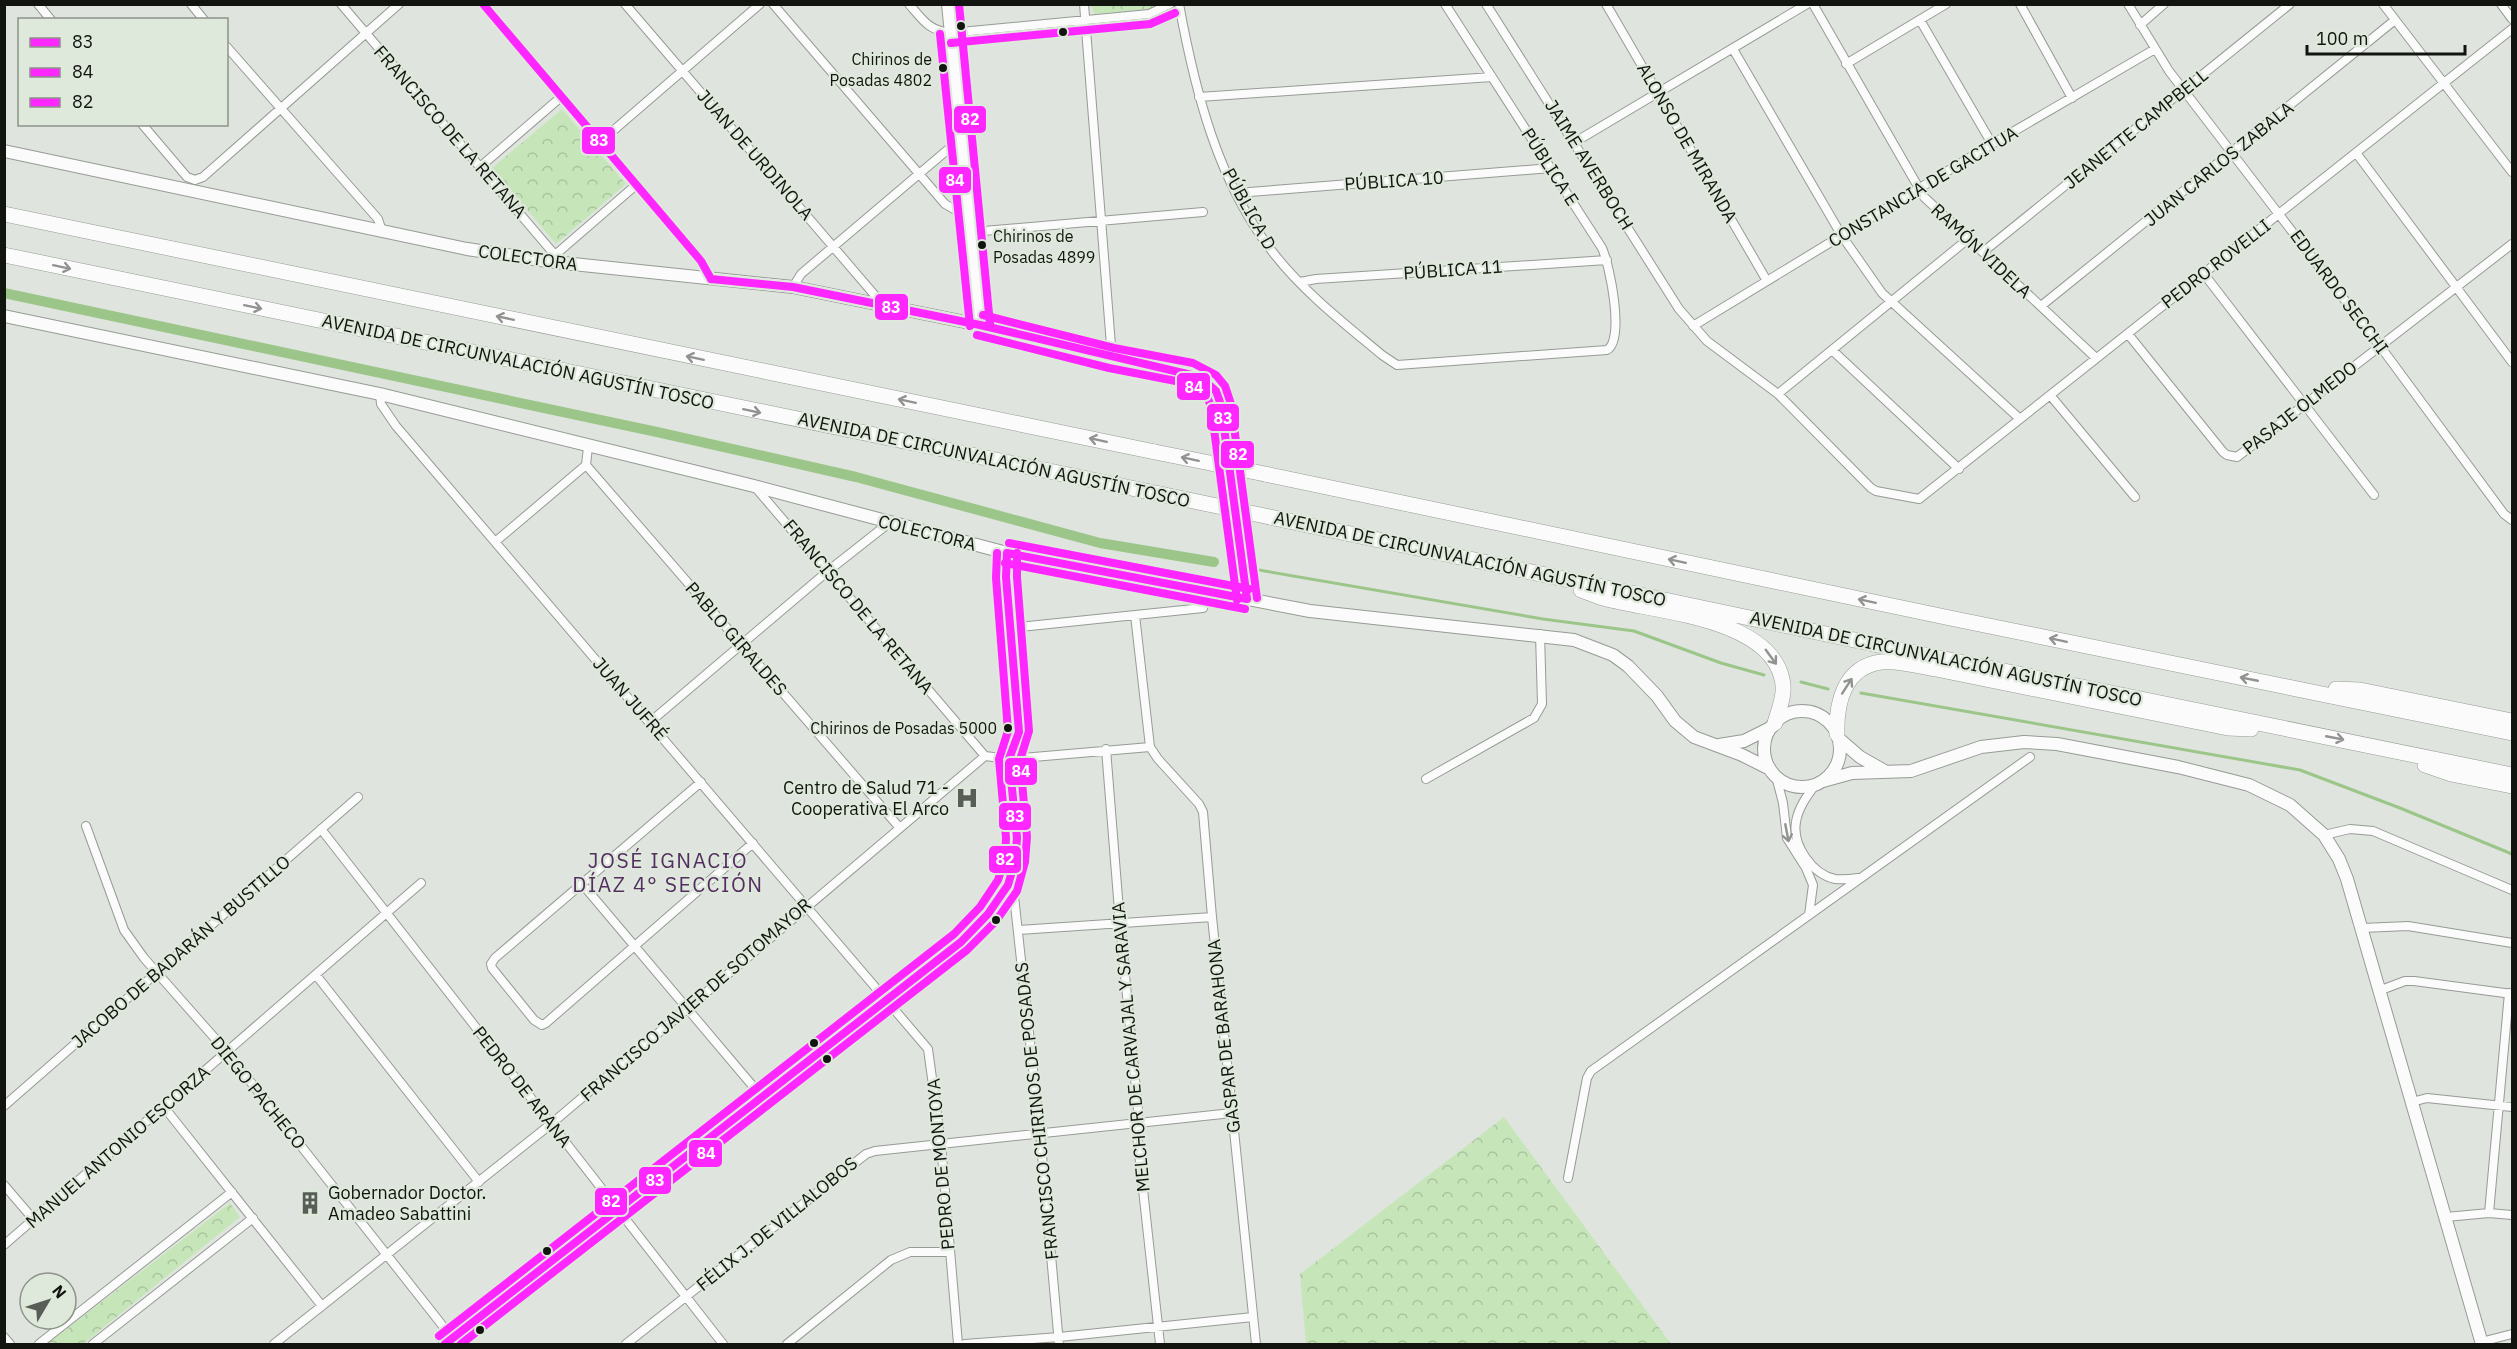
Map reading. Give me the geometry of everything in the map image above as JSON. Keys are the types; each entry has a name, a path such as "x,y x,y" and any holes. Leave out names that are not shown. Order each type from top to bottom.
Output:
{"highway":[{"path":"4,214 2512,733"},
{"name":"AVENIDA DE CIRCUNVALACIÓN AGUSTÍN TOSCO","path":"4,255 2512,775"},
{"path":"1539,573 1605,599 1723,626 1759,643 1772,656 1783,681 1782,699 1773,725"},
{"path":"1838,736 1837,709 1847,682 1864,668 1879,662 1936,669 2228,728 2311,734"},
{"path":"2283,686 2360,690 2512,721"},
{"path":"2359,743 2451,774 2512,786"}],"main road":[{"path":"948,4 980,325"},
{"name":"COLECTORA","path":"4,151 467,249 793,287 980,325 1112,358 1189,373 1200,377 1216,390 1221,405 1247,599 1007,553 754,486 380,394 4,316"},
{"path":"452,1342 961,942 988,914 1012,878 1017,838 1009,759 1019,732 1006,577 1007,553"},
{"path":"1247,599 1310,611 1540,634 1574,640 1613,655 1641,677 1684,730 1714,746 1742,755 1794,786 1819,783 1851,773 1911,771 1950,756 1995,745 2024,742 2057,744 2178,767 2249,785 2290,805 2324,835 2339,859 2362,928 2481,1343"},
{"path":"1714,746 1744,741 1791,713 1809,712 1826,720 1838,736 1860,757 1887,772"},
{"path":"1773,725 1765,745 1765,753 1773,773"},
{"path":"1819,783 1830,775 1839,760 1838,736"}],"street":[{"path":"191,4 202,18"},
{"name":"FRANCISCO DE LA RETANA","path":"340,4 480,167 554,258"},
{"path":"144,126 187,177 195,180 204,177 399,4"},
{"path":"483,4 700,261 711,279"},
{"name":"JUAN DE URDINOLA","path":"625,4 884,306"},
{"path":"600,142 760,4"},
{"path":"773,4 950,209 959,212 969,211"},
{"path":"909,4 928,26 936,31 950,33 1149,14 1170,4"},
{"path":"1084,4 1103,221 1112,358"},
{"name":"PÚBLICA D","path":"1179,4 1199,97 1208,126 1237,193 1262,237 1300,282 1397,365"},
{"name":"PÚBLICA E","path":"1397,365 1604,351 1615,343 1612,292 1607,260 1593,232 1445,4"},
{"name":"JAIME AVERBOCH","path":"1486,4 1679,309 1693,326 1707,340 1778,394 1871,488 1876,491 1919,499"},
{"name":"ALONSO DE MIRANDA","path":"1606,4 1767,281"},
{"path":"1575,142 1807,4"},
{"name":"RAMÓN VIDELA","path":"1813,4 1918,189 1929,203 2096,358"},
{"path":"1846,64 1946,4"},
{"path":"2020,4 2072,98"},
{"name":"EDUARDO SECCHI","path":"2128,4 2155,49 2184,90 2511,519"},
{"path":"2140,25 2164,4"},
{"path":"2383,4 2512,171"},
{"path":"2501,4 2512,19"},
{"path":"39,5 49,18"},
{"name":"JEANETTE CAMPBELL","path":"1983,252 2286,6"},
{"path":"1920,20 1992,144"},
{"name":"JUAN CARLOS ZABALA","path":"2041,306 2395,20"},
{"name":"PEDRO ROVELLI","path":"1919,499 2512,29"},
{"path":"228,48 378,219 382,231"},
{"path":"1733,49 1842,236 1882,293 2020,419"},
{"name":"CONSTANCIA DE GACITUA","path":"1693,326 1992,144 2155,49"},
{"path":"1199,97 1492,77"},
{"path":"480,167 561,97"},
{"path":"793,287 801,274 833,246 952,146 962,142"},
{"path":"2357,154 2512,362"},
{"name":"PÚBLICA 10","path":"1237,193 1551,168"},
{"path":"554,258 636,185"},
{"path":"972,232 1203,212"},
{"path":"1778,394 1968,239"},
{"name":"PASAJE OLMEDO","path":"2128,334 2227,455 2237,457 2512,244"},
{"name":"PÚBLICA 11","path":"1300,282 1316,279 1607,260"},
{"path":"2204,274 2303,406 2374,495"},
{"path":"1832,350 1959,469"},
{"name":"JUAN JUFRÉ","path":"380,394 381,404 396,426 887,999"},
{"path":"2050,395 2135,497"},
{"path":"495,542 586,465 588,447"},
{"name":"PABLO GIRALDES","path":"586,465 898,827"},
{"name":"FRANCISCO DE LA RETANA","path":"754,486 985,756"},
{"path":"650,722 828,571 889,523"},
{"path":"1010,628 1203,608"},
{"path":"985,756 1009,759 1150,747 1136,615"},
{"path":"1426,779 1534,718 1540,712 1542,704 1540,634"},
{"name":"GASPAR DE BARAHONA","path":"1150,747 1172,776 1199,804 1203,812 1256,1344"},
{"name":"MELCHOR DE CARVAJAL Y SARAVIA","path":"1106,749 1138,1110 1137,1122 1160,1344"},
{"name":"FRANCISCO JAVIER DE SOTOMAYOR","path":"274,1344 552,1124 806,905 985,756"},
{"path":"1568,1178 1587,1078 1591,1071 2030,758"},
{"path":"1773,773 1783,803 1787,838 1806,868 1813,885 1809,915"},
{"path":"700,782 583,885 495,958 492,968 534,1020 542,1025 546,1023 753,843"},
{"path":"1819,783 1802,806 1795,825 1801,850 1813,866 1835,879 1859,878"},
{"name":"JACOBO DE BADARÁN Y BUSTILLO","path":"4,1106 358,797"},
{"name":"DIEGO PACHECO","path":"86,826 124,930 144,958 159,972 227,1052 387,1255 452,1342"},
{"name":"PEDRO DE ARANA","path":"321,829 723,1344"},
{"path":"2324,835 2350,829 2373,831 2512,890"},
{"name":"FRANCISCO CHIRINOS DE POSADAS","path":"1012,878 1040,1133 1059,1341"},
{"name":"MANUEL ANTONIO ESCORZA","path":"4,1245 421,883"},
{"path":"583,885 762,1097"},
{"path":"1018,930 1212,917"},
{"path":"2362,928 2408,926 2512,943"},
{"path":"316,975 479,1182"},
{"path":"2380,990 2405,981 2414,981 2511,993 2497,1106 2489,1213"},
{"name":"PEDRO DE MONTOYA","path":"887,999 928,1049 941,1144 958,1344"},
{"path":"2412,1102 2427,1098 2512,1107"},
{"path":"164,1107 322,1306"},
{"name":"FÉLIX J. DE VILLALOBOS","path":"626,1344 859,1158 875,1151 1232,1113"},
{"path":"4,1185 34,1220"},
{"path":"39,1344 232,1192"},
{"path":"2446,1217 2489,1213 2512,1215"},
{"path":"93,1344 253,1218"},
{"path":"787,1344 891,1260 910,1252 950,1251"},
{"path":"965,1344 1059,1341 1253,1317"},
{"path":"2481,1343 2512,1334"},
{"path":"4,1337 10,1344"}],"green space":[{"path":"1092,5 1153,5 1153,9 1094,14"},
{"path":"562,109 626,184 556,244 492,168"},
{"path":"1504,1117 1671,1344 1306,1344 1300,1274"},
{"path":"230,1203 240,1217 83,1344 47,1344 64,1331 78,1331 78,1320"}],"waterway":[{"path":"4,293 657,432 856,477 1100,543 1214,562"},
{"path":"1259,570 1543,619 1634,631 1721,663 1764,675"},
{"path":"1801,682 1828,689"},
{"path":"1861,693 2300,770 2512,854"}],"transit line":[{"name":"83","path":"483,4 701,261 711,279"},
{"name":"82","path":"959,4 990,324"},
{"name":"84","path":"951,43 1150,24 1175,13"},
{"name":"84","path":"940,34 970,326"},
{"name":"83","path":"711,279 793,287 980,325 1200,377 1216,391 1221,405 1247,599"},
{"name":"82","path":"983,315 1114,348 1193,363 1216,375 1225,386 1231,404 1257,598"},
{"name":"84","path":"977,335 1109,368 1186,383 1207,396 1211,407 1237,600"},
{"name":"82","path":"1009,543 1249,589"},
{"name":"82","path":"439,1336 954,934 980,907 998,880 1005,859 1006,838 999,759 1008,731 996,578 997,553"},
{"name":"83","path":"1007,553 1247,599"},
{"name":"83","path":"445,1344 961,942 988,914 1008,885 1015,861 1017,838 1009,759 1019,732 1006,577 1007,553"},
{"name":"84","path":"461,1344 967,950 996,921 1017,891 1025,862 1027,837 1020,760 1029,731 1017,553"},
{"name":"84","path":"1005,563 1245,609"}],"place":[{"name":"Chirinos de Posadas 4802","path":"943,68"},
{"name":"Chirinos de Posadas 4899","path":"982,245"},
{"name":"Chirinos de Posadas 5000","path":"1008,728"},
{"name":"Centro de Salud 71 - Cooperativa El Arco","path":"967,798"},
{"name":"Gobernador Doctor. Amadeo Sabattini","path":"310,1203"}],"district":[{"name":"JOSÉ IGNACIO DÍAZ 4° SECCIÓN","path":"668,873"}]}
